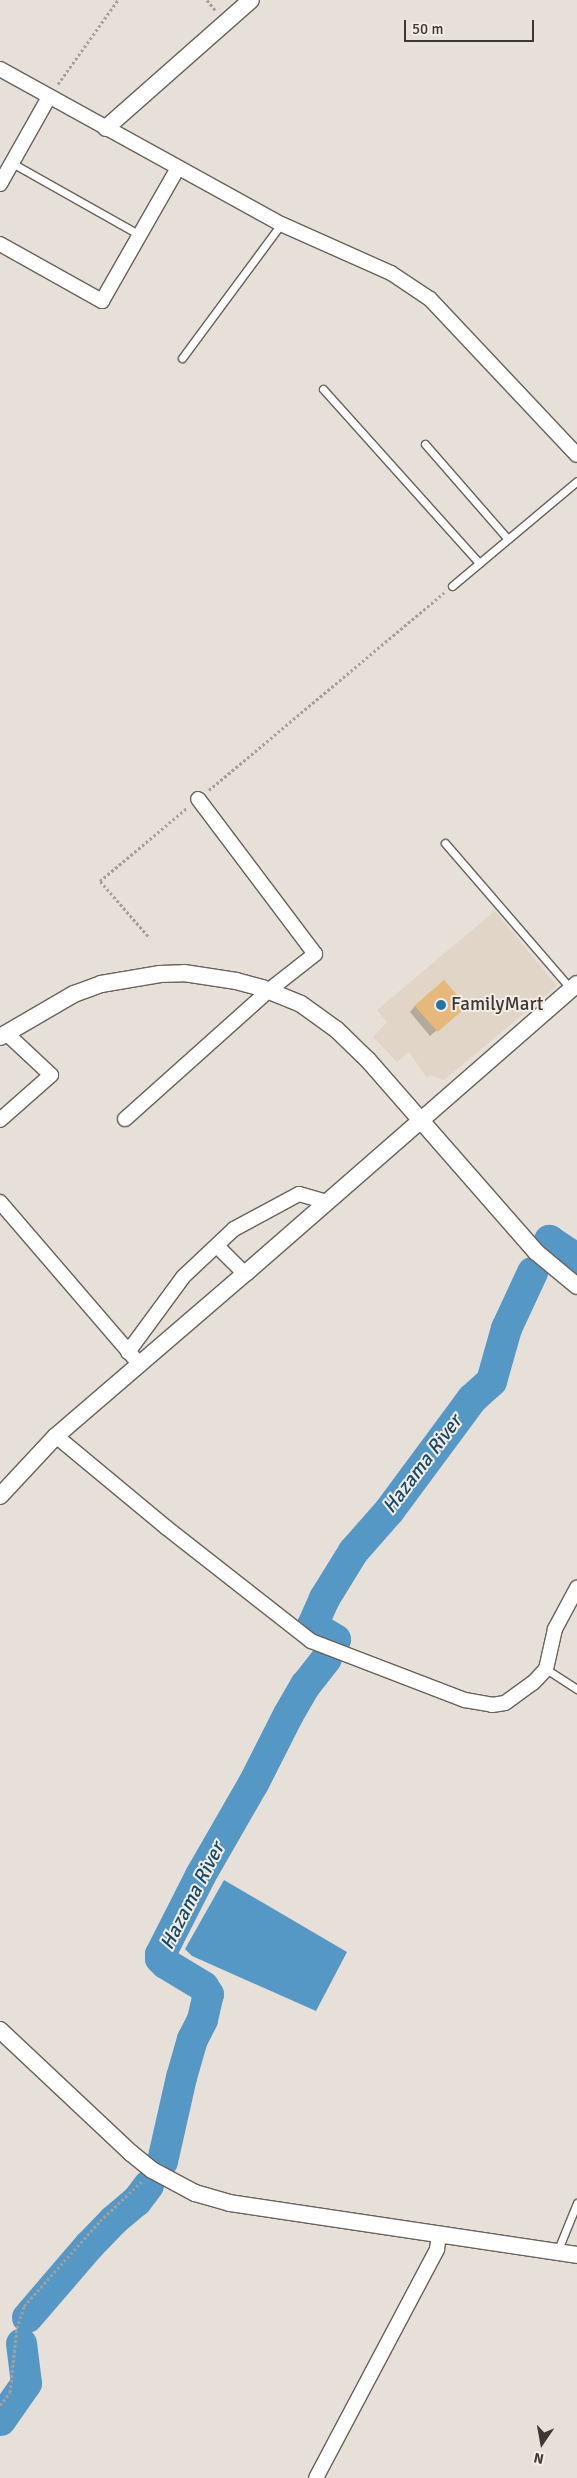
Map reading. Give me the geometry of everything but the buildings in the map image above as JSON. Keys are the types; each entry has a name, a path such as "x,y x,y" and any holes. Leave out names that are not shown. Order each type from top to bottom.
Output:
{"street":[{"path":"106,128 251,0"},
{"path":"0,69 281,224 391,273 430,299 577,455"},
{"path":"0,184 50,97"},
{"path":"0,244 102,301 178,168"},
{"path":"125,1119 268,991 315,954 198,799"},
{"path":"0,1120 51,1075 3,1035 74,994 101,984 131,977 184,973 211,976 268,991 301,1004 337,1030 368,1060 419,1121 536,1252 577,1286"},
{"path":"0,1496 56,1436 134,1358 244,1274 574,987"},
{"path":"134,1358 184,1277 234,1229 299,1194 327,1202"},
{"path":"0,1202 134,1358"},
{"path":"216,1246 244,1274"},
{"path":"56,1436 168,1528 311,1641 465,1700 492,1705 505,1703 520,1694 546,1669 555,1629 577,1588"},
{"path":"0,2030 152,2170 195,2193 230,2203 577,2255"},
{"path":"316,2478 437,2249 439,2235"}],"lane":[{"path":"12,163 140,235"},
{"path":"182,358 281,224"},
{"path":"323,389 479,563"},
{"path":"425,444 508,539"},
{"path":"452,586 577,481"},
{"path":"445,843 574,987"},
{"path":"546,1669 577,1689"},
{"path":"556,2252 577,2203"}],"path":[{"path":"50,97 118,0"},
{"path":"148,936 100,882 452,586"},
{"path":"0,2405 10,2392 17,2328 24,2306 100,2221 152,2170"}],"shaded area":[{"path":"495,911 557,986 444,1080 431,1075 427,1078 409,1052 397,1062 373,1037 387,1022 377,1010"}],"water":[{"path":"224,1880 347,1952 316,2011 192,1956 185,1949"}],"waterway":[{"name":"Hazama River","path":"546,1246 549,1240 577,1259"},
{"name":"Hazama River","path":"334,1641 335,1639 312,1625 324,1598 353,1551 389,1510 472,1398 491,1381 506,1328 532,1272"},
{"name":"Hazama River","path":"162,2161 181,2077 192,2039 202,2019 208,1994 203,1986 165,1963 160,1958 160,1954 200,1875 253,1783 288,1714 305,1685 326,1658"},
{"name":"Hazama River","path":"27,2317 89,2245 113,2220 136,2201 148,2185"},
{"name":"Hazama River","path":"0,2420 26,2383 21,2343"}],"place":[{"name":"FamilyMart","path":"441,1005"}]}
